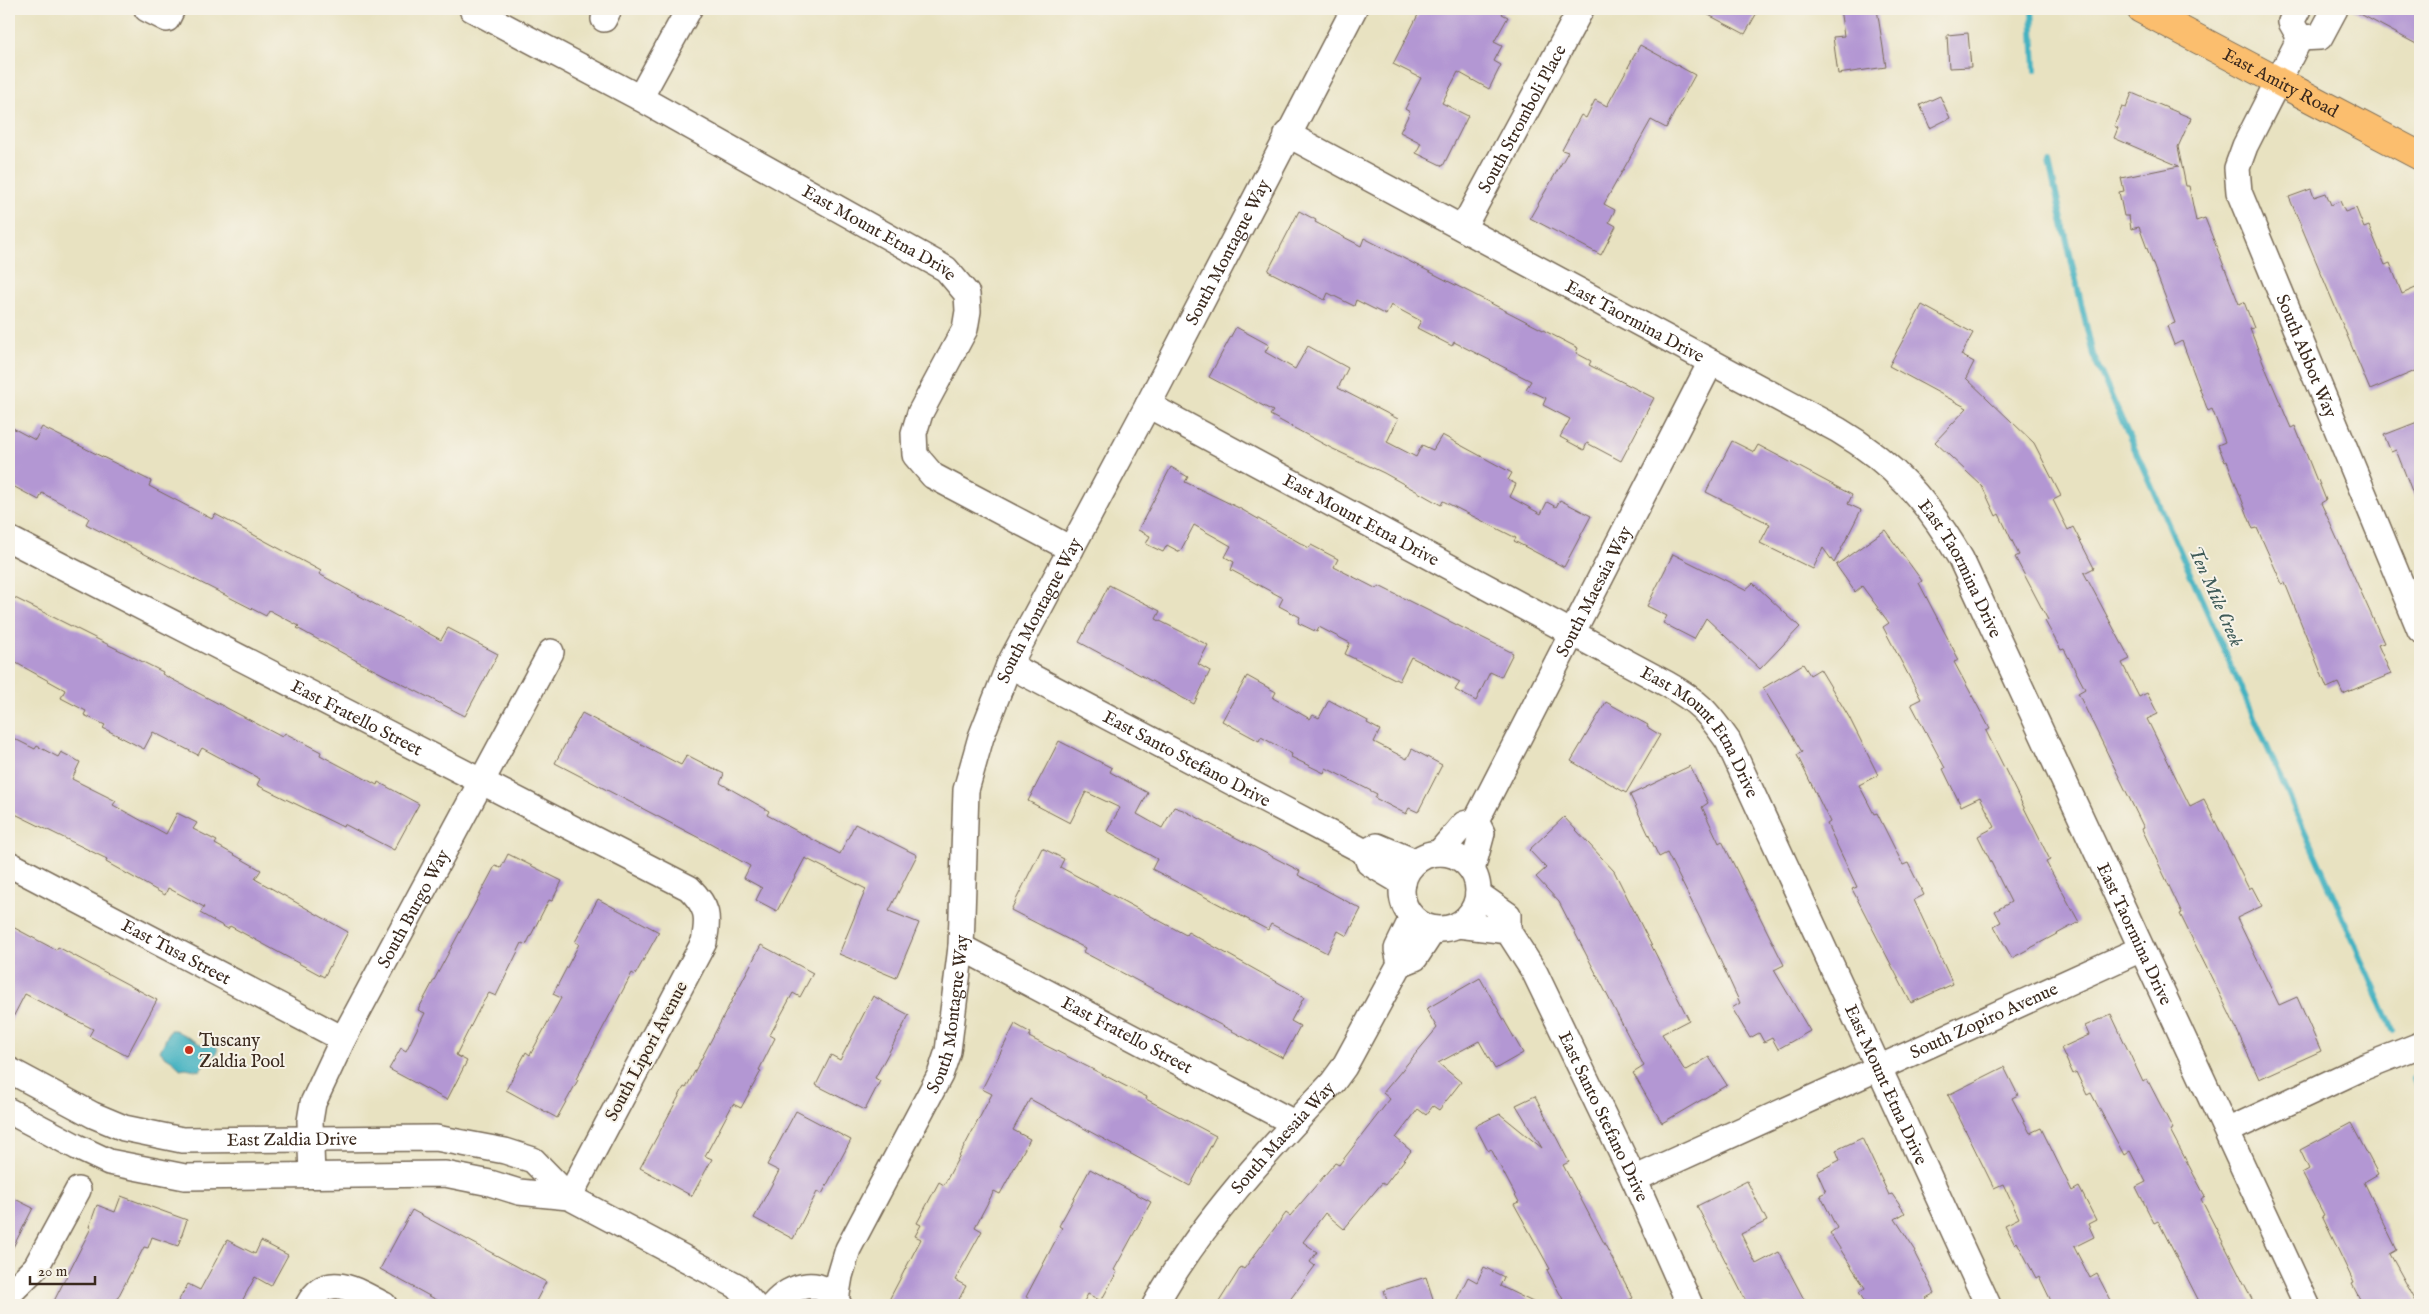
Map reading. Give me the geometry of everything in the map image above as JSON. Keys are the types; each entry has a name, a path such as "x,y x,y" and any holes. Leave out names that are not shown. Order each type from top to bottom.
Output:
{"main road":[{"name":"East Amity Road","path":"2141,9 2420,156"}],"street":[{"path":"147,9 166,19 172,9"},
{"name":"East Mount Etna Drive","path":"472,9 640,98 946,269 967,294 968,311 965,329 920,413 914,433 915,455 933,476 1071,549"},
{"path":"640,98 689,9"},
{"name":"South Montague Way","path":"837,1303 840,1276 848,1249 940,1075 948,1051 954,1016 961,947 966,790 981,736 1009,665 1148,405 1354,9"},
{"name":"South Stromboli Place","path":"1463,228 1581,9"},
{"path":"2298,9 2291,22 2300,38 2320,38 2335,9"},
{"name":"South Abbot Way","path":"2300,38 2245,146 2237,168 2239,192 2420,630"},
{"name":"East Taormina Drive","path":"1288,134 1864,446 1887,463 1928,506 1961,559 2307,1305"},
{"name":"South Maesaia Way","path":"1476,821 1711,362"},
{"name":"East Mount Etna Drive","path":"1148,405 1694,700 1711,716 1728,741 1988,1305"},
{"name":"East Fratello Street","path":"9,539 689,888 703,902"},
{"name":"South Burgo Way","path":"312,1175 310,1138 313,1103 343,1039 552,652"},
{"name":"East Santo Stefano Drive","path":"1009,665 1366,852 1369,863 1402,883"},
{"path":"1439,853 1464,824 1476,821 1482,833 1472,870"},
{"path":"1366,852 1377,846 1415,862"},
{"path":"1439,853 1457,858 1472,870 1477,881 1478,894 1472,912 1458,925 1447,929 1434,929 1422,925 1412,918 1405,907 1402,896 1402,883 1407,871 1415,862 1426,855 1439,853"},
{"name":"East Tusa Street","path":"9,864 343,1039"},
{"name":"East Santo Stefano Drive","path":"1478,894 1508,915 1508,931 1535,973 1634,1179 1690,1305"},
{"name":"South Lipori Avenue","path":"569,1197 704,942 708,922 703,902"},
{"name":"South Maesaia Way","path":"1155,1305 1175,1267 1232,1193 1333,1082 1344,1067 1400,964 1397,949 1412,918"},
{"path":"1458,925 1508,931"},
{"name":"South Maesaia Way","path":"1400,964 1416,958 1434,929"},
{"name":"East Fratello Street","path":"961,947 1294,1123"},
{"name":"South Zopiro Avenue","path":"1634,1179 2142,949"},
{"path":"2227,1131 2364,1066 2420,1045"},
{"name":"East Zaldia Drive","path":"9,1070 93,1115 124,1128 152,1135 182,1140 436,1138 481,1145 533,1160 569,1197 737,1286 778,1300"},
{"name":"East Zaldia Drive","path":"9,1111 110,1162 185,1177 445,1174 519,1192 569,1197"},
{"path":"9,1294 36,1267 78,1190"},
{"name":"South Montague Way","path":"811,1286 829,1271 848,1249"},
{"path":"308,1305 311,1300 328,1286 341,1285 352,1288 384,1305"},
{"name":"East Zaldia Drive","path":"737,1286 754,1305"},
{"path":"778,1300 796,1287 811,1286 825,1290 837,1303"}],"water":[{"name":"Tuscany Zaldia Pool","path":"170,1030 175,1030 204,1046 214,1044 218,1049 216,1054 207,1059 200,1071 186,1068 180,1069 160,1051"}],"building":[{"path":"1421,9 1505,9 1502,14 1508,17 1494,42 1502,46 1494,61 1501,65 1489,89 1458,72 1442,103 1468,116 1443,166 1416,153 1421,143 1400,132 1410,112 1405,109 1421,78 1393,64"},
{"path":"1697,9 1759,9 1745,34"},
{"path":"1840,9 1877,9 1886,67 1838,74 1833,37 1844,36"},
{"path":"2351,9 2420,9 2420,46"},
{"path":"1968,33 1971,67 1949,68 1947,35"},
{"path":"1640,45 1695,75 1666,128 1651,120 1604,204 1615,210 1609,222 1616,226 1601,255 1530,218 1568,152 1562,150 1581,115 1586,118 1595,100 1607,106"},
{"path":"2132,93 2191,118 2178,147 2196,221 2205,218 2239,304 2244,302 2254,328 2250,329 2267,372 2291,428 2295,426 2326,500 2321,503 2384,643 2378,645 2391,674 2343,694 2338,683 2327,688 2285,583 2282,584 2257,528 2253,529 2227,461 2225,462 2218,445 2225,442 2212,409 2208,411 2182,341 2174,345 2167,326 2175,323 2139,227 2131,229 2129,216 2124,216 2119,192 2124,191 2121,178 2179,166 2114,138 2118,128 2114,126 2122,107 2126,108"},
{"path":"1940,96 1950,118 1930,128 1920,105"},
{"path":"2311,189 2314,197 2326,193 2331,205 2340,201 2345,212 2356,208 2364,228 2369,226 2385,265 2390,263 2402,294 2420,286 2420,369 2370,390 2289,197"},
{"path":"1299,211 1316,220 1315,222 1361,246 1364,238 1578,348 1576,353 1591,361 1589,365 1654,398 1621,461 1587,443 1584,450 1560,437 1570,419 1543,405 1546,398 1526,389 1531,381 1454,342 1452,346 1417,328 1421,321 1391,305 1386,315 1356,300 1354,306 1328,293 1325,300 1268,271"},
{"path":"1922,305 1973,333 1961,355 1974,362 1966,378 2034,443 2061,496 2053,500 2068,530 2073,527 2094,568 2084,573 2130,659 2122,663 2139,697 2147,693 2158,714 2147,719 2190,806 2204,799 2249,889 2252,887 2262,906 2237,918 2279,1005 2297,997 2321,1051 2259,1079 2180,914 2182,913 2142,829 2144,828 2078,693 2085,689 2064,649 2061,650 2045,621 2048,620 2015,557 2019,555 1999,514 1996,516 1982,486 1935,442 1967,408 1889,366"},
{"path":"1236,327 1269,345 1265,352 1295,369 1308,346 1348,368 1338,388 1398,419 1387,442 1416,457 1422,445 1433,450 1442,435 1512,473 1508,480 1516,484 1510,497 1541,514 1547,502 1556,507 1560,500 1591,516 1564,567 1514,541 1516,538 1443,501 1441,505 1384,473 1331,448 1270,415 1273,411 1209,377"},
{"path":"2420,421 2419,509 2396,450 2391,452 2384,435"},
{"path":"9,426 35,440 42,427 151,481 149,486 212,519 215,514 321,571 319,574 441,640 448,628 498,654 465,716 357,661 297,628 299,626 269,610 266,616 86,524 89,518 42,493 39,500 9,484"},
{"path":"1732,441 1754,452 1758,445 1852,495 1848,504 1861,510 1834,563 1823,548 1813,569 1760,543 1770,524 1706,492"},
{"path":"1171,467 1188,477 1185,482 1239,508 1309,548 1311,545 1338,559 1334,567 1377,589 1379,586 1513,653 1501,677 1490,672 1476,701 1455,690 1460,682 1411,657 1399,681 1345,654 1350,643 1319,627 1317,632 1298,623 1300,617 1279,606 1283,598 1231,570 1234,562 1225,557 1231,546 1194,525 1180,552 1167,545 1163,552 1146,544 1150,536 1138,530"},
{"path":"1885,530 1922,581 1919,583 1959,660 1954,662 1990,729 1986,731 2050,860 2046,862 2079,922 2012,958 1994,926 2001,922 1995,911 2011,902 1978,836 1995,827 1980,797 1961,806 1943,769 1945,768 1911,704 1921,699 1883,627 1889,623 1862,586 1855,592 1836,565"},
{"path":"1673,554 1745,590 1753,583 1800,627 1760,669 1706,618 1694,639 1663,623 1667,616 1647,606"},
{"path":"1109,585 1160,611 1156,619 1208,645 1198,664 1210,671 1194,704 1079,642"},
{"path":"9,595 163,672 162,674 282,737 285,733 321,752 320,755 377,785 378,782 419,804 394,850 344,824 343,827 257,785 260,779 202,748 198,755 153,732 144,749 103,728 105,725 84,715 86,711 61,698 65,690 9,659"},
{"path":"1803,664 1810,675 1820,669 1849,717 1878,775 1859,785 1874,814 1877,813 1903,865 1908,863 1924,895 1914,900 1953,984 1911,1003 1852,889 1857,887 1827,824 1830,822 1797,755 1802,752 1763,688"},
{"path":"1247,676 1276,692 1273,698 1310,719 1313,715 1319,718 1329,700 1368,721 1367,723 1380,730 1374,742 1407,759 1412,749 1442,765 1418,812 1409,808 1406,814 1375,798 1377,794 1326,768 1324,773 1291,757 1292,754 1261,737 1259,741 1222,721"},
{"path":"1606,702 1648,725 1647,727 1660,735 1626,793 1571,761"},
{"path":"582,713 681,765 687,755 724,774 720,783 769,811 767,815 840,854 855,824 917,855 889,911 919,923 896,978 839,954 866,889 805,858 777,911 756,900 762,888 744,878 750,866 555,763"},
{"path":"9,736 35,749 37,746 58,757 61,752 80,762 72,779 116,801 113,805 166,834 177,813 197,823 193,829 217,841 215,844 261,870 255,879 348,932 324,977 230,926 228,929 200,913 204,907 168,888 165,895 106,862 107,859 9,811"},
{"path":"1059,741 1112,768 1110,772 1148,793 1137,814 1162,828 1174,807 1183,810 1300,871 1298,875 1361,909 1347,936 1338,931 1327,953 1271,924 1268,930 1152,869 1157,859 1107,831 1120,808 1086,792 1070,823 1028,801"},
{"path":"1690,766 1708,803 1702,807 1719,843 1722,841 1784,965 1774,970 1810,1031 1778,1049 1772,1038 1764,1042 1759,1033 1750,1038 1732,1008 1740,1003 1709,936 1667,853 1659,857 1630,795"},
{"path":"1564,817 1614,871 1689,1020 1662,1034 1685,1071 1709,1057 1727,1085 1662,1123 1633,1073 1644,1066 1559,902 1536,877 1546,868 1529,850"},
{"path":"1042,848 1064,859 1060,867 1186,935 1188,932 1304,997 1291,1021 1300,1026 1283,1058 1083,952 1085,948 1011,910"},
{"path":"508,854 562,881 552,901 549,900 526,945 522,943 496,996 489,993 482,1004 456,1055 467,1061 447,1100 389,1069 401,1048 406,1051 425,1013 418,1010 495,866 501,868"},
{"path":"598,899 659,932 635,975 632,973 557,1118 506,1090 526,1052 530,1055 561,998 553,994 579,944 575,942"},
{"path":"9,925 56,950 58,947 157,1000 127,1056 89,1036 93,1029 25,994 9,1025"},
{"path":"761,945 813,973 800,997 793,993 770,1035 775,1038 759,1070 761,1071 741,1108 733,1104 705,1156 712,1159 692,1196 640,1168 684,1087 686,1088"},
{"path":"1480,978 1523,1053 1495,1069 1479,1041 1438,1063 1461,1082 1439,1110 1433,1106 1426,1115 1418,1109 1396,1138 1411,1151 1385,1185 1382,1183 1344,1229 1325,1213 1303,1242 1317,1252 1310,1262 1315,1266 1286,1305 1217,1305 1241,1267 1244,1269 1286,1213 1290,1216 1335,1163 1339,1165 1390,1099 1383,1093 1437,1028 1426,1009"},
{"path":"873,996 909,1015 875,1078 880,1081 865,1110 816,1085 831,1055 840,1060"},
{"path":"2111,1014 2143,1082 2147,1079 2173,1129 2170,1130 2205,1196 2201,1199 2255,1305 2201,1305 2158,1221 2154,1223 2136,1187 2146,1182 2130,1151 2124,1155 2091,1093 2087,1095 2076,1072 2073,1074 2061,1048 2089,1035 2085,1026"},
{"path":"1015,1024 1031,1033 1029,1037 1147,1097 1146,1099 1216,1136 1190,1186 1030,1099 1013,1130 1030,1139 1000,1194 994,1191 975,1227 982,1231 955,1280 966,1286 956,1305 899,1305 889,1300 921,1239 915,1236 921,1225 917,1223 939,1182 944,1185 992,1094 982,1089"},
{"path":"2004,1067 2018,1095 2012,1098 2030,1133 2041,1128 2072,1191 2079,1187 2096,1220 2088,1224 2094,1237 2074,1247 2090,1278 2097,1274 2113,1305 2053,1305 2039,1276 2036,1278 2017,1242 2015,1244 2005,1225 2019,1218 2003,1184 1994,1188 1948,1095"},
{"path":"1535,1096 1569,1162 1563,1165 1633,1298 1618,1305 1566,1305 1547,1270 1550,1269 1514,1204 1519,1202 1491,1149 1488,1151 1475,1126 1500,1114 1542,1148 1516,1105"},
{"path":"796,1111 851,1140 822,1194 817,1192 793,1239 754,1218 779,1171 767,1165"},
{"path":"2351,1123 2378,1174 2364,1182 2397,1250 2390,1254 2418,1305 2363,1305 2322,1216 2324,1215 2302,1173 2309,1169 2300,1150"},
{"path":"1862,1138 1889,1195 1892,1194 1905,1213 1895,1219 1916,1251 1914,1252 1935,1293 1926,1298 1930,1305 1866,1305 1859,1292 1865,1288 1830,1233 1837,1228 1820,1195 1826,1192 1817,1172 1840,1160 1836,1150"},
{"path":"1090,1169 1151,1202 1114,1270 1117,1272 1101,1301 1088,1294 1082,1305 1041,1305 1026,1297 1062,1228 1059,1226"},
{"path":"1747,1181 1767,1221 1741,1234 1756,1264 1779,1252 1807,1305 1748,1305 1697,1206"},
{"path":"9,1196 33,1208 9,1255"},
{"path":"121,1196 187,1220 178,1246 152,1237 148,1248 144,1247 114,1305 52,1305 91,1228 89,1227 97,1205 115,1212"},
{"path":"412,1210 546,1282 534,1305 446,1305 380,1269"},
{"path":"227,1240 255,1254 261,1241 288,1255 271,1286 255,1277 240,1305 176,1305 188,1284 200,1290"},
{"path":"1484,1267 1504,1277 1500,1286 1539,1305 1454,1305 1468,1277 1477,1282"},
{"path":"1426,1277 1435,1305 1388,1305 1384,1290"}],"waterway":[{"name":"Ten Mile Creek","path":"2032,9 2035,70"},
{"name":"Ten Mile Creek","path":"2049,163 2093,355 2393,1030"},
{"name":"Ten Mile Creek","path":"2414,1079 2420,1091"}],"place":[{"name":"Tuscany Zaldia Pool","path":"189,1050"}]}
